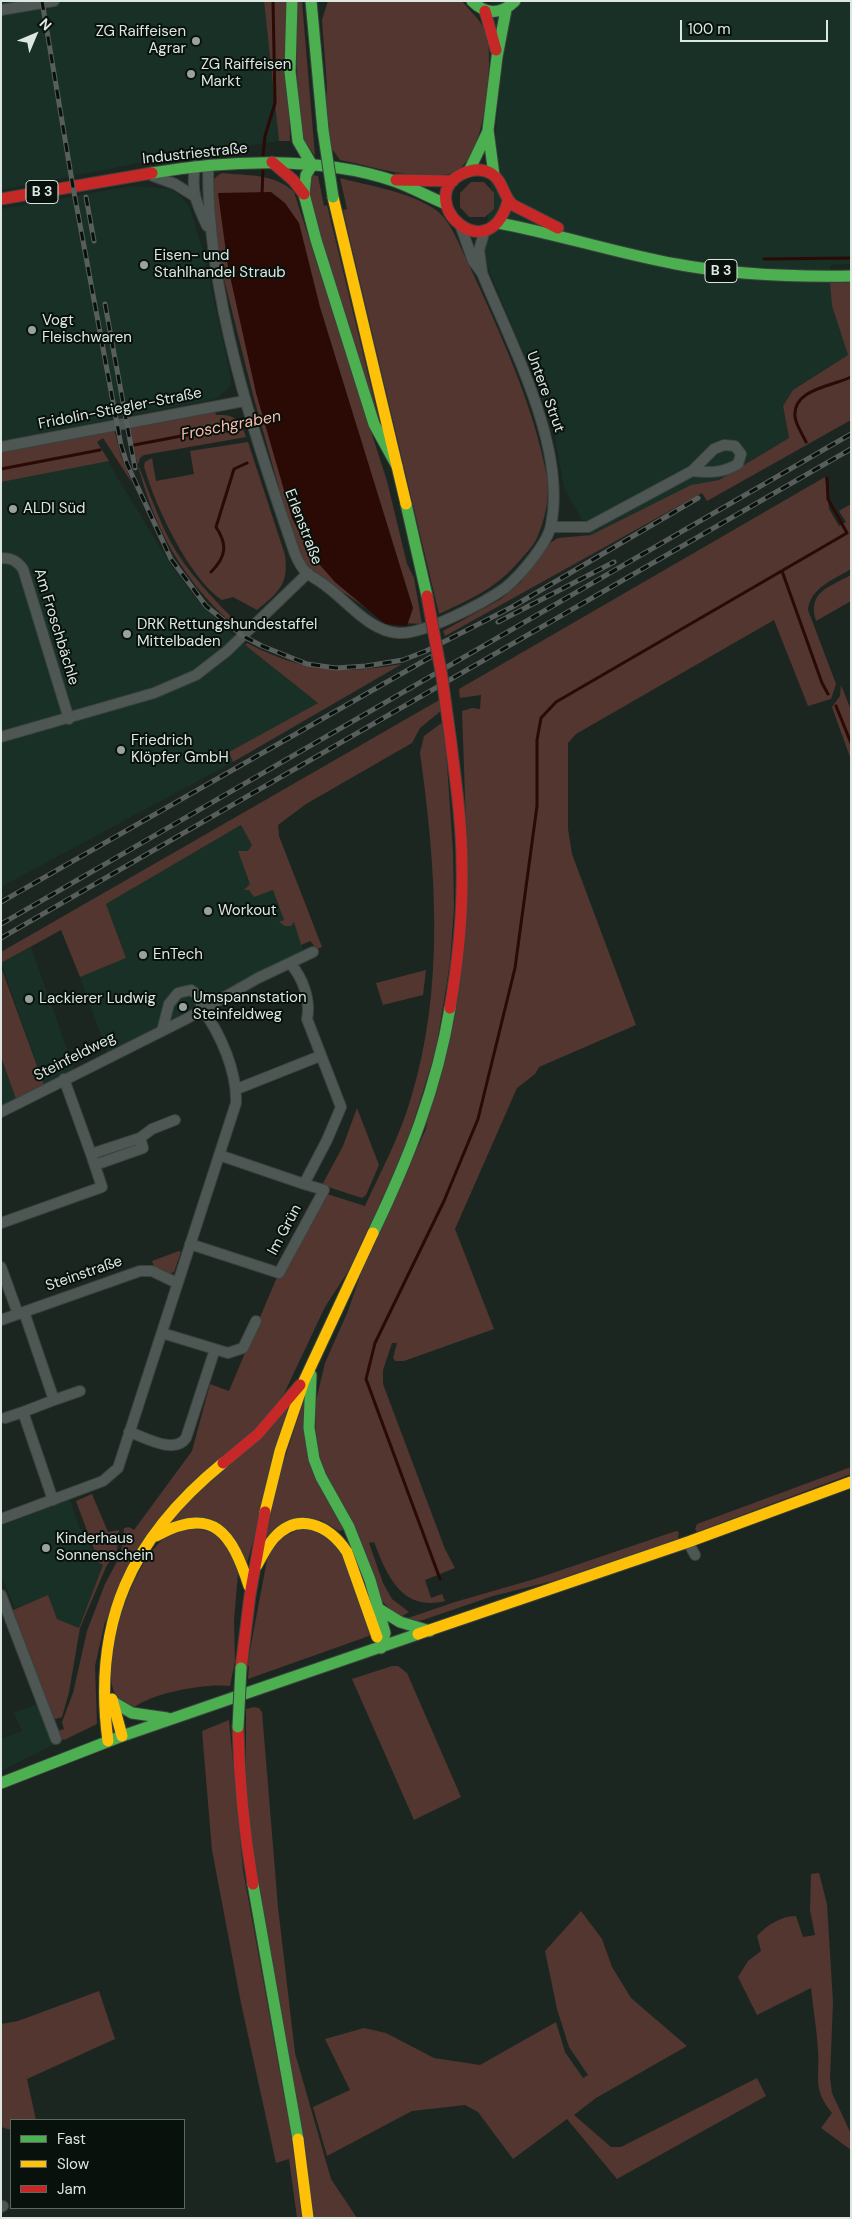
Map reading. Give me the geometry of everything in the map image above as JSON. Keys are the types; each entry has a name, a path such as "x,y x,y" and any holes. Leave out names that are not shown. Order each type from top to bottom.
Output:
{"main road":[{"path":"292,1 290,72 298,141 312,165 306,175 304,194 318,249 374,424 398,466"},
{"path":"308,2218 298,2137 243,1827 239,1785 238,1727 241,1668 249,1587 276,1466 304,1380 412,1151 432,1092 451,1014 458,957 462,860 451,743 442,677 427,596 398,466 333,197 323,130 311,1"},
{"path":"312,26 322,1"},
{"path":"472,1 485,11 495,13 506,10 515,1"},
{"path":"494,175 488,130 497,57 506,10"},
{"path":"485,11 497,57"},
{"path":"469,171 488,130"},
{"path":"298,141 286,154 272,162 293,180 304,194"},
{"name":"Industriestraße","path":"1,200 196,166 256,162 312,165 393,180"},
{"path":"482,170 494,175 504,186 508,201 505,213 498,223 485,230 476,231 460,226 450,216 446,204 448,189 453,181 469,171 482,170"},
{"name":"B 3","path":"393,180 453,181"},
{"name":"B 3","path":"393,180 446,204"},
{"name":"B 3","path":"508,201 535,217 594,244 646,258 698,268 778,276 851,276"},
{"name":"B 3","path":"498,223 517,225 579,243 594,244"},
{"path":"311,1365 309,1431 314,1458 322,1481 349,1526 379,1609 385,1634 382,1648"},
{"path":"108,1742 103,1719 102,1677 106,1638 120,1599 136,1564 168,1515 190,1492 259,1433 304,1380"},
{"path":"1,1784 122,1736 688,1542 851,1482"},
{"path":"151,1539 171,1527 187,1522 202,1523 217,1529 231,1541 240,1558 249,1587"},
{"path":"252,1572 273,1539 285,1528 299,1522 316,1523 331,1530 341,1540 347,1552 382,1648"},
{"path":"379,1609 400,1622 430,1631"},
{"path":"102,1677 113,1702 122,1736"},
{"path":"113,1702 121,1709 132,1714 174,1719"}],"street":[{"path":"1,10 54,1"},
{"name":"Erlenstraße","path":"1,737 154,693 196,675 243,636 308,574 295,554 244,402 210,234 208,165"},
{"name":"Erlenstraße","path":"196,166 192,184 194,196 210,234"},
{"path":"144,174 175,184 194,196"},
{"name":"Untere Strut","path":"308,574 382,628 398,633 416,631 474,606 505,587 523,569 551,527 555,496 553,469 547,443 529,388 482,273 473,261 460,226"},
{"name":"Untere Strut","path":"482,273 479,250 485,230"},
{"name":"Fridolin-Stiegler-Straße","path":"1,447 244,402"},
{"path":"551,527 588,527 692,471"},
{"name":"Am Froschbächle","path":"1,558 10,558 18,562 23,569 68,719"},
{"name":"Steinfeldweg","path":"1,1112 162,1031 258,978 313,952"},
{"name":"Im Grün","path":"290,963 296,971 310,1006 307,1019 341,1107 327,1140 304,1184"},
{"path":"1,1519 102,1481 114,1473 162,1333 236,1104 237,1089 217,1032 202,1009 200,997 196,993 191,990 178,993 169,1004 162,1031"},
{"path":"237,1089 320,1056"},
{"path":"1,1224 102,1187 64,1079"},
{"path":"91,1154 140,1138 152,1129 175,1120"},
{"path":"95,1165 143,1148 140,1138"},
{"name":"Im Grün","path":"190,1244 279,1273 324,1190 219,1155"},
{"path":"1,1267 21,1313 54,1400"},
{"name":"Steinstraße","path":"1,1320 140,1271 152,1271 177,1283"},
{"path":"162,1333 228,1353 243,1348 256,1321"},
{"path":"129,1432 174,1447 181,1444 186,1438 215,1349"},
{"path":"5,1418 80,1391"},
{"path":"23,1412 53,1500"},
{"path":"688,1542 695,1555"},
{"path":"1,1595 56,1739"}],"shaded area":[{"path":"1,1 264,1 279,141 180,155 1,190"},
{"path":"264,1 286,1 290,141 279,141"},
{"path":"296,1 302,1 315,156 298,131"},
{"path":"328,1 462,1 478,19 484,29 488,42 489,74 487,95 478,137 471,154 461,168 449,174 421,175 394,172 340,160 332,149 325,111 327,87 322,20"},
{"path":"491,1 851,1 851,264 830,265 832,306 848,355 793,390 783,406 789,438 719,480 691,485 591,535 564,488 552,422 484,259 500,84 494,6"},
{"path":"222,173 269,178 278,181 294,192 387,481 407,564 414,578 422,624 386,622 310,569 302,560 289,524 253,395 222,271 210,194 213,182"},
{"path":"313,175 318,176 324,206 327,205 380,424 306,195"},
{"path":"340,178 411,197 433,208 445,219 458,242 503,342 525,396 541,450 547,477 548,493 544,517 535,542 512,569 494,585 439,614 343,210 347,209"},
{"path":"471,182 484,182 494,193 494,209 485,217 469,217 460,207 460,193"},
{"path":"133,186 170,189 182,197 190,208 205,258 231,379 230,387 216,399 88,424 96,442 170,564 197,600 235,637 318,703 229,752 233,762 1,887 1,209"},
{"path":"271,192 285,203 299,223 320,307 413,608 407,626 385,624 335,582 311,555 292,518 256,393 228,267 218,193"},
{"path":"851,282 851,420 707,501 702,493 445,636 443,631 501,599 521,582 550,543 558,538 591,535 691,485 719,480 789,438 783,406 793,390 848,355 832,306 830,283"},
{"path":"215,412 216,415 228,415 236,419 242,426 246,437 144,455 140,458 138,465 160,521 176,551 202,586 241,627 239,630 196,586 166,539 144,487 136,458 129,427"},
{"path":"114,429 121,456 132,483 103,438 97,442 109,461 1,482 1,451"},
{"path":"248,442 285,555 286,565 281,587 257,610 233,597 222,600 197,575 185,558 164,519 144,466 145,462 152,458 156,481 194,474 190,451"},
{"path":"825,477 829,509 839,526 846,522 839,511 851,504 851,569 818,590 810,602 808,610 836,684 831,699 808,706 774,620 576,734 568,743 568,829 572,854 636,1025 539,1067 535,1074 517,1088 455,1229 494,1329 404,1361 395,1361 393,1358 397,1343 392,1343 383,1370 383,1384 445,1549 455,1568 425,1580 431,1598 442,1594 445,1601 430,1603 417,1601 407,1596 398,1588 384,1567 374,1542 369,1543 383,1583 392,1599 409,1612 399,1618 381,1600 317,1455 315,1405 325,1363 348,1311 362,1270 426,1129 467,852 462,711 472,708 480,709 481,695 460,698 459,689"},
{"path":"851,575 851,601 816,621 814,611 817,597 828,587"},
{"path":"247,643 287,660 323,669 360,669 402,664 233,762 229,752 318,703 245,645"},
{"path":"841,685 851,710 851,760 832,707 840,696"},
{"path":"441,699 442,710 420,728 412,743 306,804 278,825 279,836 322,947 317,949 310,941 301,945 294,922 291,926 285,926 279,922 284,920 273,890 254,897 249,890 244,890 250,884 238,851 248,851 252,845 241,825 106,904 126,958 80,977 61,930 1,963 1,952"},
{"path":"444,721 453,851 454,907 450,963 436,1049 404,1153 347,1273 325,1307 281,1400 263,1422 178,1498 105,1622 95,1666 97,1724 64,1740 61,1739 58,1731 64,1729 62,1722 73,1693 87,1631 105,1584 121,1554 124,1528 129,1527 134,1530 192,1451 210,1384 229,1391 277,1277 327,1194 365,1206 401,1126 411,1098 422,1056 433,970 433,883 426,796 420,753 424,736"},
{"path":"253,818 307,960 1,1117 1,1057 16,1099 44,1085 1,963 31,947 74,1069 107,1052 80,977 126,958 106,904"},
{"path":"1,967 44,1085 16,1099 1,1057"},
{"path":"426,970 423,995 383,1005 376,983"},
{"path":"357,1108 379,1165 366,1195 362,1198 322,1185 343,1146"},
{"path":"179,1251 181,1252 174,1272 169,1274 155,1269 152,1261"},
{"path":"304,1399 305,1409 343,1530 339,1531 321,1520 265,1545 278,1480"},
{"path":"291,1401 246,1567 231,1535 171,1524 184,1506"},
{"path":"851,1467 851,1474 697,1532 695,1529 697,1524"},
{"path":"92,1494 108,1532 119,1530 117,1550 106,1567 80,1628 69,1692 62,1717 52,1720 13,1610 48,1595 57,1619 79,1628 103,1565 99,1563 76,1501"},
{"name":"Kinderhaus Sonnenschein","path":"69,1498 80,1529 85,1532 98,1563 103,1565 80,1629 57,1619 47,1596 15,1608 1,1576 1,1526"},
{"path":"312,1527 338,1544 370,1633 369,1636 248,1679 249,1666 247,1666 267,1560 275,1546 284,1537 296,1531"},
{"path":"190,1528 211,1532 222,1540 230,1549 238,1573 234,1621 235,1661 230,1686 207,1686 178,1690 150,1699 131,1710 116,1696 111,1678 111,1659 121,1615 138,1573 159,1543 173,1534"},
{"path":"676,1531 679,1532 678,1539 553,1581 493,1596 423,1620 413,1622 408,1618 538,1578"},
{"path":"392,1666 398,1666 407,1673 461,1797 414,1820 352,1679"},
{"path":"39,1703 53,1745 1,1771 1,1739 22,1731 14,1713"},
{"path":"259,1708 262,1712 278,1907 295,2053 331,2179 357,2218 314,2218 261,1907 246,1795 246,1709"},
{"path":"229,1720 243,1870 291,2134 302,2218 297,2218 289,2159 276,2163 241,2003 212,1850 202,1731"},
{"path":"819,1873 827,1904 833,2002 830,2078 832,2093 851,2134 851,2150 821,2128 832,2113 819,2090 817,2043 811,1988 757,2015 738,1977 748,1961 761,1951 757,1936 775,1922 790,1916 796,1916 803,1937 815,1935 810,1910 811,1874"},
{"path":"581,1911 602,1939 612,1967 631,1998 687,2046 596,2098 574,2115 611,2147 621,2147 757,2078 766,2096 617,2179 567,2119 513,2159 478,2112 465,2105 412,2111 327,2156 313,2107 350,2090 325,2039 364,2028 386,2033 434,2058 480,2065 556,2022 565,2052 583,2078 588,2075 569,2047 557,2009 545,1951"},
{"path":"99,1991 115,2039 27,2079 36,2119 10,2119 10,2130 1,2127 1,2024 18,2021"}],"waterway":[{"name":"Froschgraben","path":"263,156 265,136 275,103 273,1"},
{"name":"Froschgraben","path":"262,196 263,167"},
{"path":"764,259 851,258"},
{"path":"806,442 795,417 796,408 800,400 815,390 851,377"},
{"name":"Froschgraben","path":"134,445 266,420"},
{"name":"Froschgraben","path":"1,469 100,450"},
{"path":"211,572 220,561 224,551 224,545 216,527 234,469 247,463"},
{"path":"440,1579 366,1379 375,1343 444,1201 478,1119 515,968 537,806 537,740 541,718 556,702 847,533 828,499 827,478"},
{"path":"782,571 822,683 828,694"},
{"path":"836,706 851,743"}],"railway":[{"path":"42,1 73,187 121,445 127,464 171,559 206,606 243,636 262,646 307,664 336,668 366,666 403,660 426,651 512,607 698,498"},
{"path":"86,197 94,241"},
{"path":"105,304 135,468"},
{"path":"1,924 851,434"},
{"path":"1,938 851,449"},
{"path":"498,622 614,562"},
{"path":"1,902 436,654"}],"traffic: fast":[{"path":"292,1 290,72 298,141 312,165"},
{"path":"311,1 323,130"},
{"path":"472,1 477,6 494,12 510,6 515,1"},
{"path":"494,175 488,130 497,57 506,10"},
{"path":"323,130 333,197"},
{"path":"469,171 488,131"},
{"path":"152,173 242,163 305,164 336,167 394,181 446,204"},
{"path":"312,165 306,175 304,194 316,240 374,424 397,466"},
{"path":"498,223 654,260 698,268 764,274 851,276"},
{"path":"406,504 427,596"},
{"path":"373,1233 420,1123 437,1067 450,1008"},
{"path":"311,1375 309,1428 314,1459 321,1477 349,1527 370,1580 385,1633 381,1648"},
{"path":"379,1609 400,1622 430,1631"},
{"path":"1,1783 122,1736 418,1634"},
{"path":"238,1727 241,1668"},
{"path":"113,1702 132,1713 167,1718"},
{"path":"253,1884 298,2139"}],"traffic: slow":[{"path":"333,197 406,504"},
{"path":"265,1512 280,1451 304,1381 373,1233"},
{"path":"108,1741 105,1698 106,1658 113,1621 125,1585 142,1553 164,1521 191,1492 223,1463"},
{"path":"418,1634 688,1542 851,1482"},
{"path":"156,1536 176,1527 193,1523 206,1524 218,1530 227,1539 235,1552 249,1586"},
{"path":"257,1565 271,1541 283,1530 303,1523 322,1529 340,1543 347,1552 377,1637"},
{"path":"112,1699 122,1736"},
{"path":"298,2139 308,2218"}],"traffic: jam":[{"path":"485,11 496,50"},
{"path":"272,162 293,180 304,194"},
{"path":"508,201 498,221 485,231 471,230 459,224 449,212 446,198 449,185 462,174 473,170 481,170 496,177 513,205 558,228"},
{"path":"1,199 152,173"},
{"path":"396,180 453,181"},
{"path":"427,596 442,677 451,743"},
{"path":"450,1008 462,902 460,820 451,743"},
{"path":"223,1463 258,1434 300,1385"},
{"path":"241,1668 250,1595 265,1512"},
{"path":"238,1727 242,1806 253,1884"}],"place":[{"name":"ZG Raiffeisen Agrar","path":"196,41"},
{"name":"ZG Raiffeisen Markt","path":"191,74"},
{"name":"Eisen- und Stahlhandel Straub","path":"144,265"},
{"name":"Vogt Fleischwaren","path":"32,330"},
{"name":"ALDI Süd","path":"13,509"},
{"name":"DRK Rettungshundestaffel Mittelbaden","path":"127,634"},
{"name":"Friedrich Klöpfer GmbH","path":"121,750"},
{"name":"Workout","path":"208,911"},
{"name":"EnTech","path":"143,955"},
{"name":"Lackierer Ludwig","path":"29,999"},
{"name":"Umspannstation Steinfeldweg","path":"183,1007"},
{"name":"Kinderhaus Sonnenschein","path":"46,1548"}]}
